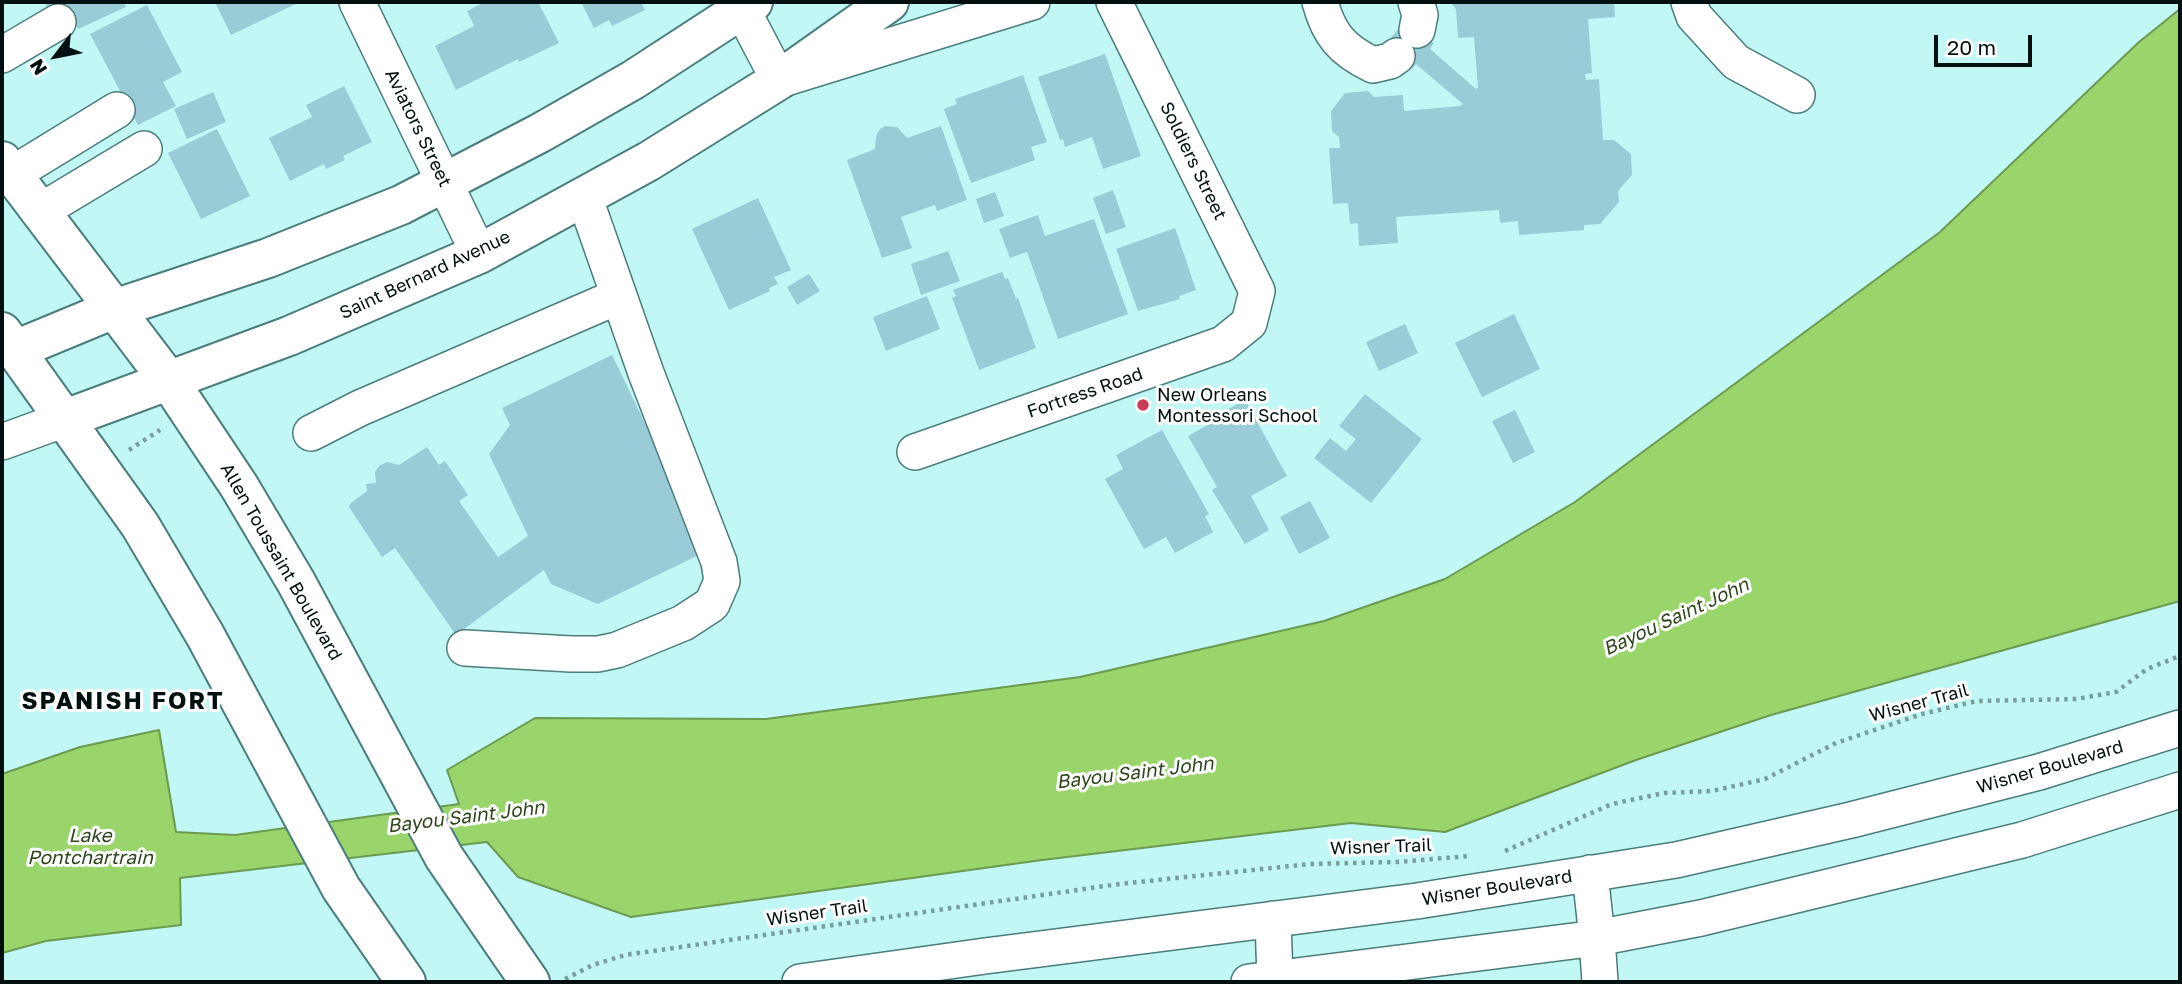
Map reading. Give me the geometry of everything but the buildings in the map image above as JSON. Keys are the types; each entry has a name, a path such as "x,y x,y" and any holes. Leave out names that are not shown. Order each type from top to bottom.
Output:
{"main road":[{"name":"Saint Bernard Avenue","path":"65,419 289,336 479,254 649,161 779,80 889,2"},
{"path":"406,982 341,888 205,635 141,525 65,419 6,346 268,258 401,205 540,133 621,86 744,4"},
{"name":"Allen Toussaint Boulevard","path":"7,168 169,381 239,486 296,582 444,857 530,982"}],"street":[{"name":"Aviators Street","path":"357,2 479,254"},
{"path":"744,4 779,80 1032,2"},
{"name":"Soldiers Street","path":"1114,2 1257,291 1249,323"},
{"path":"1320,2 1326,25 1344,47 1373,65 1390,61 1410,29"},
{"path":"1689,2 1694,16 1736,62 1797,95"},
{"path":"2,55 58,22"},
{"path":"7,168 117,110"},
{"path":"39,212 144,149"},
{"path":"465,648 571,654 598,654 617,650 682,623 712,604 722,581 719,562 671,441 584,196"},
{"path":"311,433 360,408 619,296"},
{"name":"Fortress Road","path":"915,452 1223,344 1249,323"},
{"name":"Saint Bernard Avenue","path":"2,442 65,419"},
{"name":"Wisner Boulevard","path":"800,982 1417,901 1676,860 1851,820 2039,772 2180,728"},
{"path":"1273,919 1262,981 1597,938 1700,918 2022,840 2180,790"},
{"path":"1590,873 1600,982"}],"path":[{"path":"126,451 167,426"},
{"name":"Wisner Trail","path":"1499,854 1545,831 1612,804 1664,793 1712,791 1765,779 1836,743 1922,714 1977,701 2076,699 2116,692 2147,669 2180,656"},
{"name":"Wisner Trail","path":"556,982 593,965 625,955 1119,884 1310,864 1478,855"}],"water":[{"path":"2180,9 2180,601 1771,715 1636,760 1445,832 1351,823 1042,860 631,917 518,877 487,842 180,878 181,925 46,941 2,953 2,774 80,747 159,730 176,832 235,835 459,804 447,770 535,718 766,719 1080,677 1324,621 1445,579 1575,502 1940,232 2139,42"}],"place":[{"name":"New Orleans Montessori School","path":"1143,405"}],"district":[{"name":"SPANISH FORT","path":"123,701"}],"water label":[{"name":"Bayou Saint John","path":"1676,617"},
{"name":"Bayou Saint John","path":"1135,773"},
{"name":"Bayou Saint John","path":"466,817"},
{"name":"Lake Pontchartrain","path":"90,847"}]}
